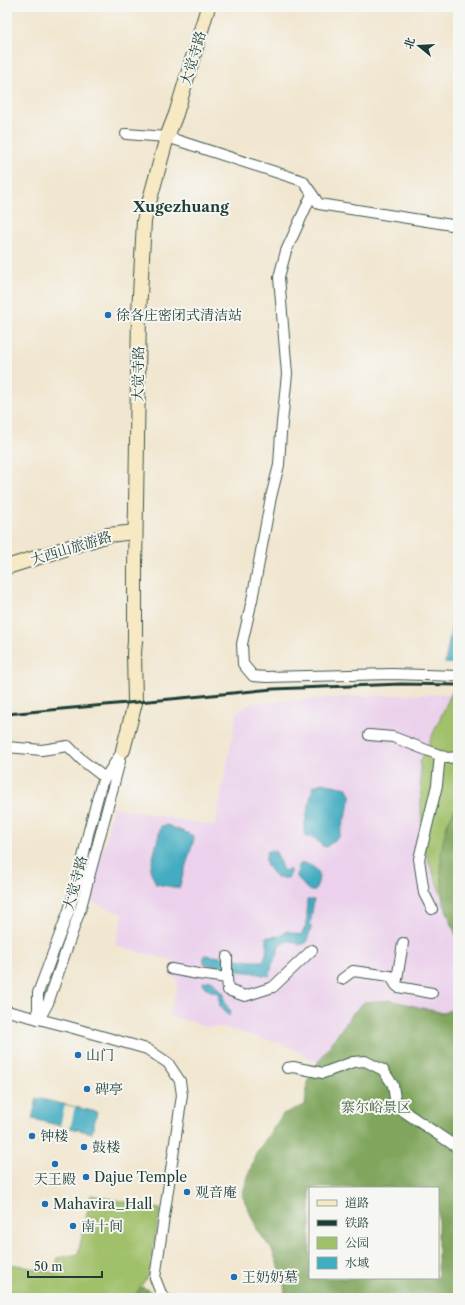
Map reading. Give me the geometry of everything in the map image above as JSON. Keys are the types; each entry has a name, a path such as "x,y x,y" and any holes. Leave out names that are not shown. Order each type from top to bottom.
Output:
{"street":[{"name":"大觉寺路","path":"38,1019 42,1014 49,998 81,907 135,703 135,532 139,313 144,221 167,137 176,114 208,7"},
{"path":"126,134 167,137 303,181 319,204 458,226"},
{"path":"312,194 286,251 279,277 287,374 279,465 271,497 252,600 242,644 243,664 253,676 266,677 392,674 458,676"},
{"name":"大西山旅游路","path":"7,567 108,535 135,532"},
{"path":"369,735 392,737 447,758 458,757"},
{"path":"7,747 42,750 68,746 83,761 105,778"},
{"name":"大觉寺路","path":"38,1019 38,993 69,910 79,877 100,788 122,750"},
{"path":"432,909 424,893 419,859 437,786 440,755"},
{"path":"396,985 403,942"},
{"path":"227,957 226,978 228,990 245,996 273,987 312,950"},
{"path":"171,969 226,978"},
{"path":"342,979 353,971 390,976 398,987 432,993"},
{"path":"7,1011 66,1026 147,1050 168,1063 180,1081 182,1095 154,1278 162,1296 165,1298"},
{"path":"287,1068 293,1067 323,1073 353,1062 365,1061 383,1070 393,1085 396,1106 458,1148"}],"shaded area":[{"path":"446,694 458,697 444,904 458,940 458,1007 317,1062 290,1047 224,1027 208,1027 169,1016 178,984 176,978 169,976 173,960 115,946 123,914 88,901 102,846 104,847 109,830 107,829 113,807 215,826 237,712 252,703 360,696"}],"green space":[{"path":"458,690 458,940 422,843 420,762 452,692"},
{"path":"458,803 458,940 444,904 441,873 441,851 447,824"},
{"name":"寨尔峪景区","path":"390,1000 443,1013 458,1007 458,1298 285,1298 284,1281 272,1250 258,1231 242,1195 255,1155 283,1114 305,1105 307,1082 319,1061 352,1014 364,1002"},
{"path":"91,1195 160,1209 148,1276 133,1298 7,1298 7,1263 54,1273 58,1258 78,1254"},
{"path":"142,1287 149,1290 156,1298 134,1298"}],"water":[{"path":"454,613 458,614 458,664 445,663"},
{"path":"322,783 347,788 351,798 339,837 326,847 321,845 315,838 306,837 304,828 313,786"},
{"path":"167,825 192,835 194,839 179,888 156,884 150,870 161,826"},
{"path":"271,850 276,852 283,871 289,869 291,873 288,878 276,878 267,866 267,852"},
{"path":"304,863 317,870 319,877 315,891 307,889 297,877 298,865"},
{"path":"307,900 314,900 310,925 312,926 306,943 299,945 288,941 278,947 278,954 272,964 270,976 226,969 204,963 204,955 250,961 263,961 267,949 266,937 280,936 287,931 300,935 303,931 307,919"},
{"path":"212,980 220,991 224,993 225,1003 231,1011 229,1016 220,1006 218,993 208,990 204,985 203,982"},
{"path":"37,1098 97,1112 92,1133 32,1119"}],"pier":[{"path":"65,1105 75,1107 70,1128 60,1126"}],"railway":[{"path":"7,714 273,689 401,684 458,685"}],"place":[{"name":"徐各庄密闭式清洁站","path":"108,315"},
{"name":"山门","path":"78,1055"},
{"name":"碑亭","path":"87,1089"},
{"name":"钟楼","path":"32,1136"},
{"name":"鼓楼","path":"84,1147"},
{"name":"天王殿","path":"55,1164"},
{"name":"Dajue Temple","path":"86,1177"},
{"name":"观音庵","path":"187,1192"},
{"name":"Mahavira_Hall","path":"45,1204"},
{"name":"南十间","path":"73,1226"},
{"name":"王奶奶墓","path":"234,1277"}],"district":[{"name":"Xugezhuang","path":"181,207"}]}
